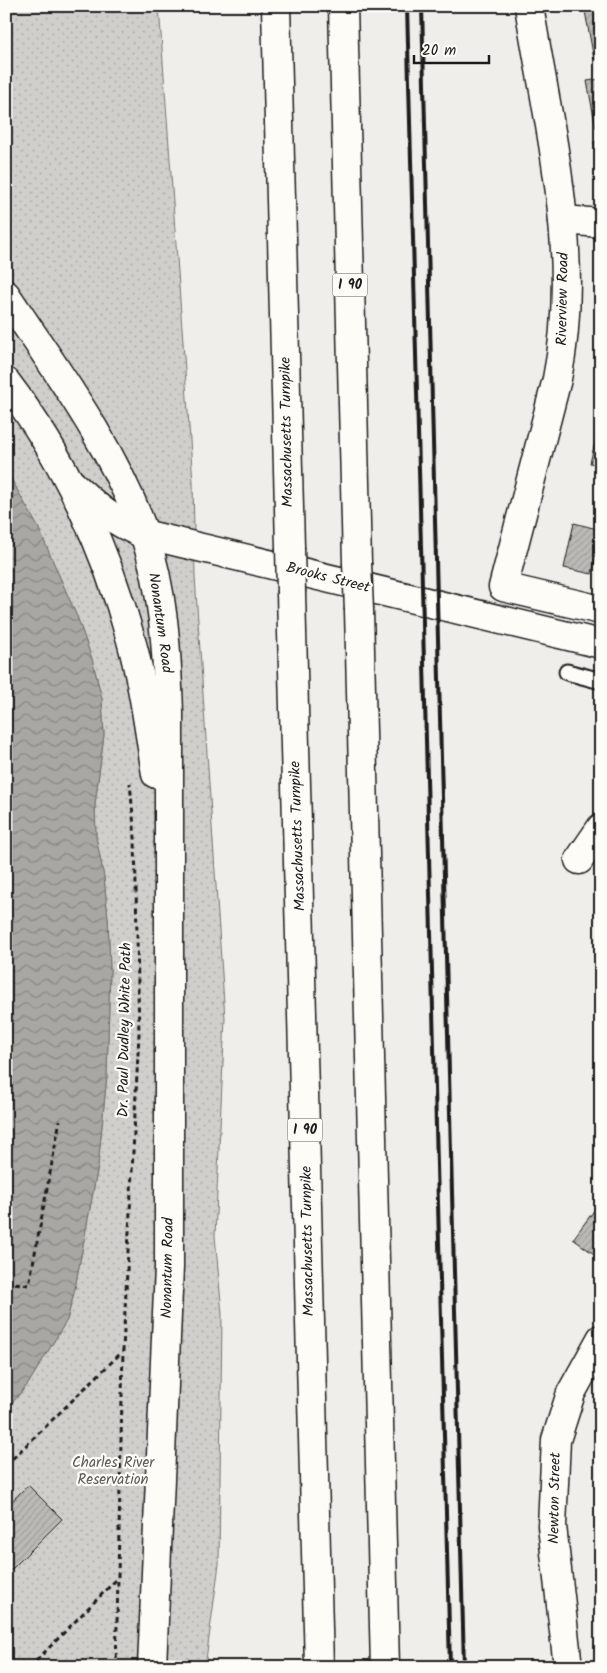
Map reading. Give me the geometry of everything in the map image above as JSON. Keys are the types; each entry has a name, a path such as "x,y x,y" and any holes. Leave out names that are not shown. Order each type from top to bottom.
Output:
{"main road":[{"name":"Massachusetts Turnpike","path":"276,6 319,1667"},
{"name":"I 90","path":"343,6 385,1667"},
{"name":"Riverview Road","path":"529,6 563,220 562,355 503,588 601,610"},
{"path":"563,220 601,223"},
{"name":"Nonantum Road","path":"6,295 85,413 128,495 144,534 157,583 167,668 170,1038 169,1267 152,1667"},
{"name":"Nonantum Road","path":"6,382 45,438 70,482 105,564 131,639 148,722 168,870"},
{"name":"Brooks Street","path":"70,482 98,509 129,529 144,534 601,644"},
{"path":"579,860 601,828"},
{"name":"Newton Street","path":"568,1667 552,1526 556,1440 571,1393 601,1339"}],"lane":[{"path":"567,672 601,681"}],"path":[{"name":"Dr. Paul Dudley White Path","path":"116,1667 123,1350 139,1034 135,838 130,780"},
{"path":"6,1282 29,1285 60,1120"},
{"path":"6,1465 123,1350"},
{"path":"30,1667 118,1579"}],"green space":[{"name":"Charles River Reservation","path":"6,6 159,6 193,482 195,577 225,1018 215,1236 222,1314 219,1564 205,1667 6,1667 6,1410 28,1384 67,1320 74,1293 98,1166 107,1075 110,969 108,918 104,877 96,837 95,804 104,735 102,699 92,659 78,619 38,527 6,470"}],"water":[{"path":"6,470 38,527 78,619 92,659 102,699 104,735 95,804 96,837 104,877 108,918 110,969 107,1075 98,1166 74,1293 67,1320 28,1384 6,1410"}],"building":[{"path":"584,6 601,6 601,58 594,59"},
{"path":"601,79 601,127 596,128 587,81"},
{"path":"601,141 601,181 594,142"},
{"path":"598,430 601,431 601,466 590,463"},
{"path":"574,523 601,530 592,574 564,568"},
{"path":"601,1201 601,1259 573,1239"},
{"path":"28,1485 62,1519 6,1575 6,1507"}],"railway":[{"path":"407,6 450,1667"},
{"path":"422,6 464,1667"}]}
